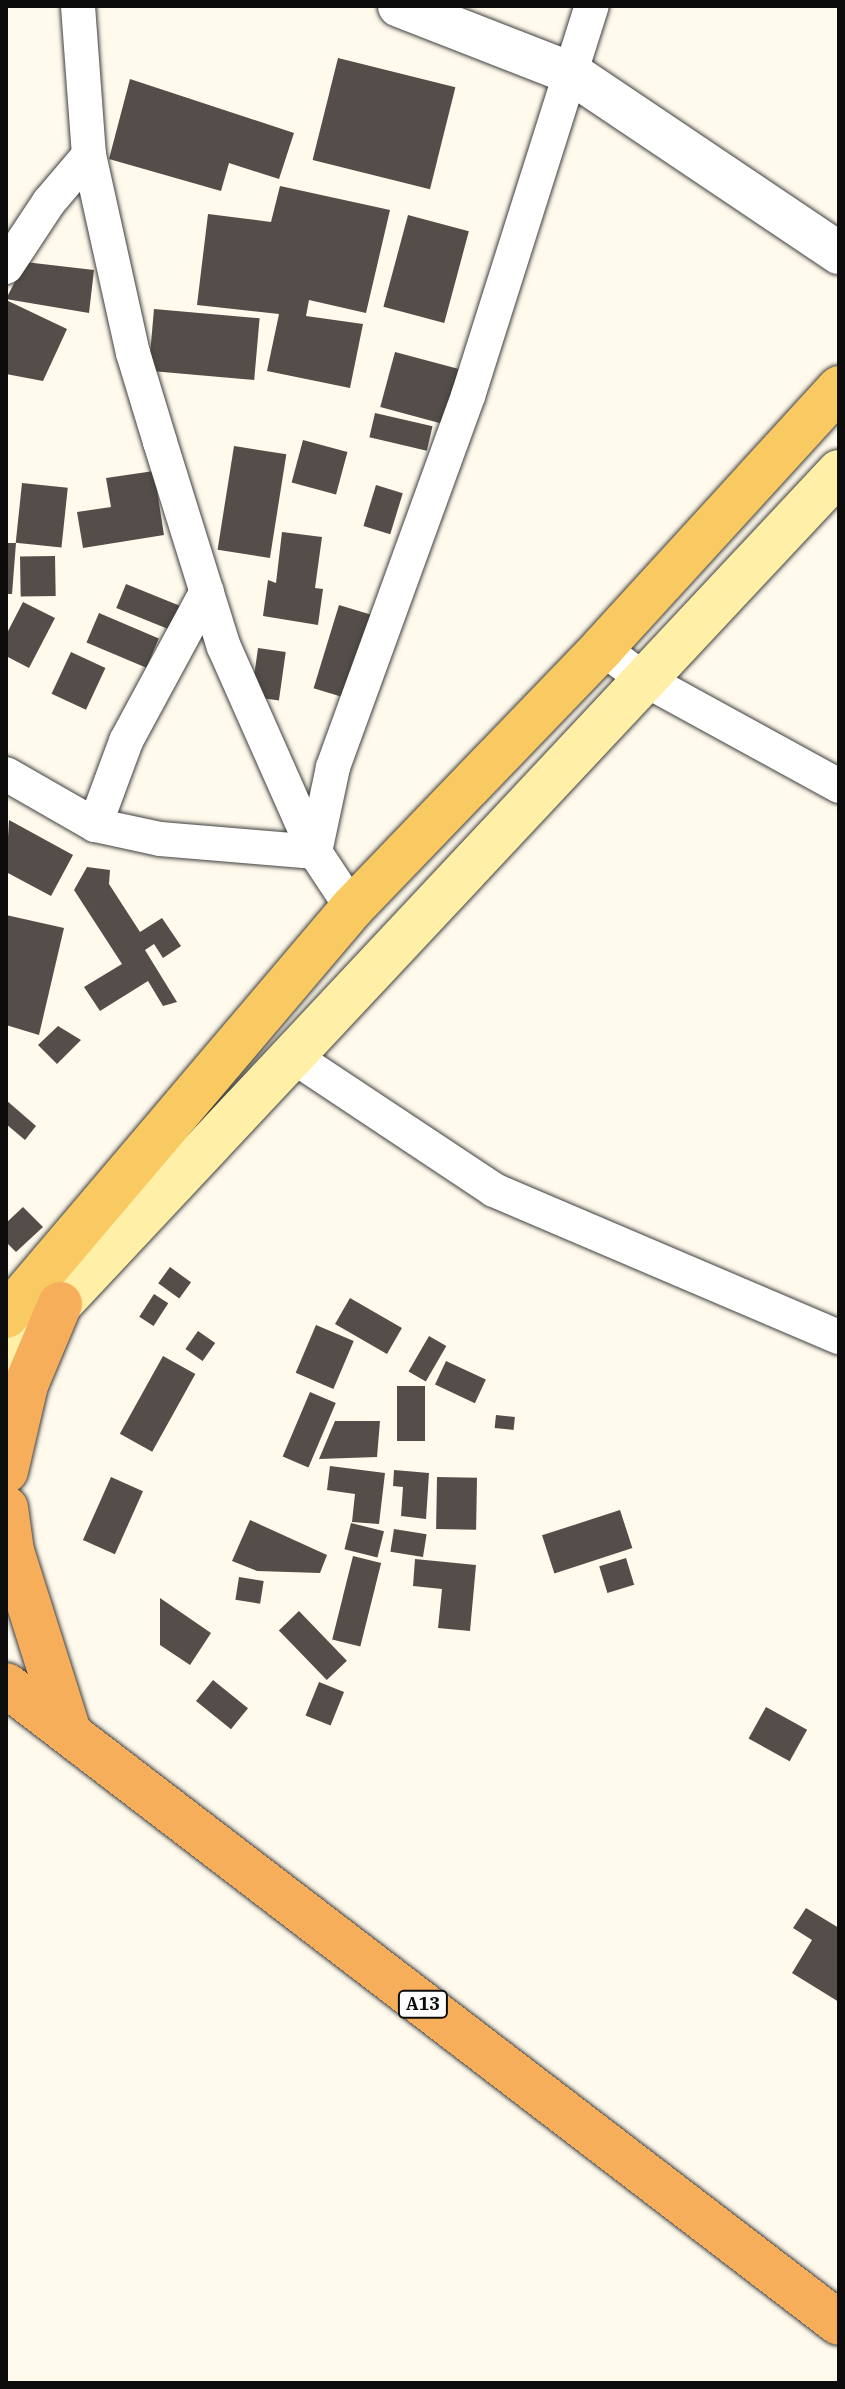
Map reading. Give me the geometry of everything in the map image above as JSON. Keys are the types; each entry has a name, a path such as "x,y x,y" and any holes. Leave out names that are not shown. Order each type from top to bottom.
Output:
{"highway":[{"path":"6,1471 26,1385 24,1304"},
{"path":"6,1508 12,1551 69,1732"},
{"name":"A13","path":"6,1685 839,2323"}],"main road":[{"path":"6,1368 24,1304 352,908 602,648 839,388"},
{"path":"24,1304 294,1057 642,678 839,472"}],"street":[{"path":"78,6 89,155 133,353 224,647 315,852 352,908"},
{"path":"399,6 571,73 839,253"},
{"path":"315,852 333,767 468,396 592,6"},
{"path":"6,267 49,202 89,155"},
{"path":"95,825 126,741 207,591"},
{"path":"602,648 642,678 839,786"},
{"path":"6,774 95,825 160,839 315,852"},
{"path":"294,1057 494,1190 839,1337"}],"building":[{"path":"338,58 455,87 430,189 313,160"},
{"path":"130,79 294,133 279,179 229,163 221,191 109,159"},
{"path":"280,186 390,210 366,313 309,300 306,316 363,324 350,388 267,371 279,314 197,305 208,214 271,222"},
{"path":"408,215 469,231 444,323 383,307"},
{"path":"25,262 94,270 89,313 6,299"},
{"path":"6,300 67,329 43,381 6,374"},
{"path":"154,309 260,318 254,380 149,371"},
{"path":"395,352 463,370 448,425 380,407"},
{"path":"375,413 432,426 427,451 369,437"},
{"path":"303,440 347,452 336,494 292,483"},
{"path":"234,446 286,454 270,558 218,550"},
{"path":"154,471 164,535 83,548 77,512 111,507 106,478"},
{"path":"22,483 68,488 61,547 16,543"},
{"path":"376,485 403,493 390,534 363,526"},
{"path":"282,532 322,537 315,588 323,589 318,625 263,616 268,580 276,583"},
{"path":"6,543 16,543 12,594 6,594"},
{"path":"55,556 56,596 21,597 20,557"},
{"path":"126,584 180,606 170,630 116,608"},
{"path":"23,602 55,618 29,668 6,656 6,635"},
{"path":"339,605 375,616 350,699 314,688"},
{"path":"99,613 159,638 146,668 86,642"},
{"path":"258,648 286,652 279,700 251,697"},
{"path":"71,652 105,668 86,710 52,694"},
{"path":"9,820 73,855 51,896 6,872"},
{"path":"87,867 110,870 109,884 140,932 162,918 181,946 163,958 154,944 145,950 177,1002 163,1006 148,981 100,1011 84,987 122,964 74,890"},
{"path":"6,915 64,928 39,1035 6,1025"},
{"path":"58,1026 81,1040 57,1064 38,1045"},
{"path":"6,1100 36,1126 25,1140 6,1124"},
{"path":"23,1207 43,1227 16,1252 6,1242 6,1223"},
{"path":"170,1267 191,1282 179,1298 158,1283"},
{"path":"154,1294 168,1303 154,1326 139,1317"},
{"path":"350,1298 402,1328 387,1354 335,1324"},
{"path":"316,1325 354,1341 333,1389 296,1373"},
{"path":"198,1331 215,1343 203,1361 185,1349"},
{"path":"429,1336 446,1346 426,1382 408,1372"},
{"path":"163,1356 195,1374 152,1452 120,1434"},
{"path":"446,1361 486,1380 475,1403 435,1385"},
{"path":"397,1386 425,1386 425,1441 397,1441"},
{"path":"310,1392 336,1403 308,1467 283,1456"},
{"path":"496,1415 515,1417 514,1430 495,1428"},
{"path":"335,1421 380,1421 377,1457 319,1459"},
{"path":"330,1466 385,1473 379,1524 352,1522 355,1494 327,1490"},
{"path":"394,1470 429,1473 426,1519 401,1516 403,1487 393,1486"},
{"path":"111,1477 143,1491 115,1554 83,1540"},
{"path":"437,1477 477,1478 476,1530 436,1529"},
{"path":"620,1510 632,1548 554,1573 542,1535"},
{"path":"250,1520 327,1555 320,1573 257,1571 232,1561"},
{"path":"351,1523 384,1531 377,1557 344,1549"},
{"path":"394,1529 427,1534 423,1557 390,1552"},
{"path":"353,1556 381,1563 360,1646 332,1639"},
{"path":"626,1558 634,1585 607,1593 599,1566"},
{"path":"415,1559 476,1565 470,1631 438,1628 442,1589 413,1586"},
{"path":"239,1577 264,1581 260,1604 235,1600"},
{"path":"160,1598 211,1633 190,1665 160,1645"},
{"path":"299,1611 347,1661 327,1680 279,1630"},
{"path":"213,1680 248,1708 231,1729 196,1701"},
{"path":"319,1682 344,1692 331,1725 306,1715"},
{"path":"766,1707 807,1730 790,1761 749,1738"},
{"path":"806,1908 839,1928 839,2002 792,1973 812,1940 793,1928"}]}
